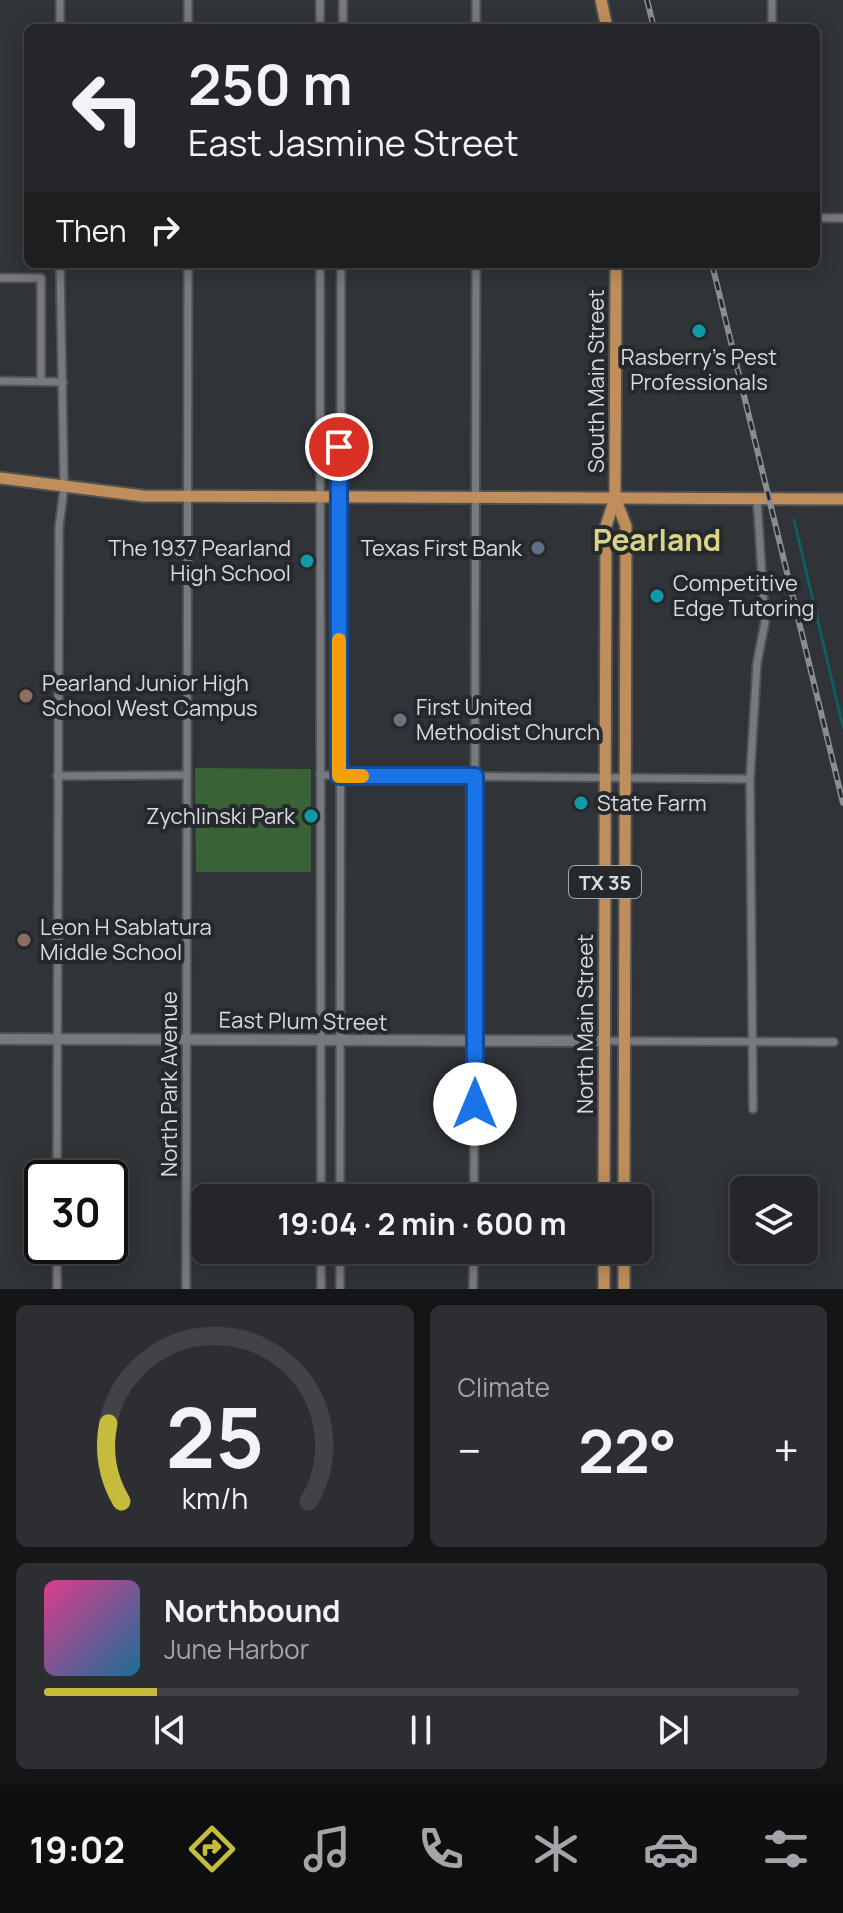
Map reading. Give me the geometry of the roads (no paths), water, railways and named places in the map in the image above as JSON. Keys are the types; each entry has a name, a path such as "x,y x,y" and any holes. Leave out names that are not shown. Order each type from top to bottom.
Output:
{"main road":[{"path":"601,0 606,24"},
{"name":"South Main Street","path":"615,498 616,268"},
{"path":"0,478 64,488 187,496 843,499"},
{"name":"North Main Street","path":"604,1184 606,526 615,498"},
{"name":"North Main Street","path":"615,498 626,526 624,1184"},
{"path":"604,1264 604,1289"},
{"path":"624,1264 624,1289"}],"street":[{"path":"60,0 60,24"},
{"path":"188,0 188,24"},
{"path":"320,0 320,24"},
{"path":"343,0 343,24"},
{"path":"476,0 476,24"},
{"path":"772,0 772,24"},
{"path":"820,218 843,218"},
{"path":"57,1160 59,527 64,488 60,268"},
{"name":"North Park Avenue","path":"186,1289 188,268"},
{"path":"320,268 321,1184"},
{"path":"340,1184 341,268"},
{"path":"474,1184 476,268"},
{"path":"0,278 41,278 41,381"},
{"path":"0,381 63,382"},
{"path":"753,1109 755,1043 750,779 757,663 765,622 757,499"},
{"path":"57,776 187,775"},
{"path":"320,775 750,779"},
{"name":"East Plum Street","path":"0,1039 605,1041"},
{"path":"605,1041 834,1042"},
{"path":"57,1264 57,1289"},
{"path":"321,1264 321,1289"},
{"path":"340,1264 340,1289"},
{"path":"473,1289 474,1264"}],"waterway":[{"path":"794,520 843,727"}],"railway":[{"path":"647,0 653,24"},
{"path":"713,268 843,803"}],"place":[{"name":"Rasberry's Pest Professionals","path":"699,331"},
{"name":"Texas First Bank","path":"538,548"},
{"name":"The 1937 Pearland High School","path":"307,561"},
{"name":"Competitive Edge Tutoring","path":"657,596"},
{"name":"Pearland Junior High School West Campus","path":"26,696"},
{"name":"First United Methodist Church","path":"400,720"},
{"name":"State Farm","path":"581,803"},
{"name":"Zychlinski Park","path":"311,816"},
{"name":"Leon H Sablatura Middle School","path":"24,940"}],"district":[{"name":"Pearland","path":"657,539"}]}
